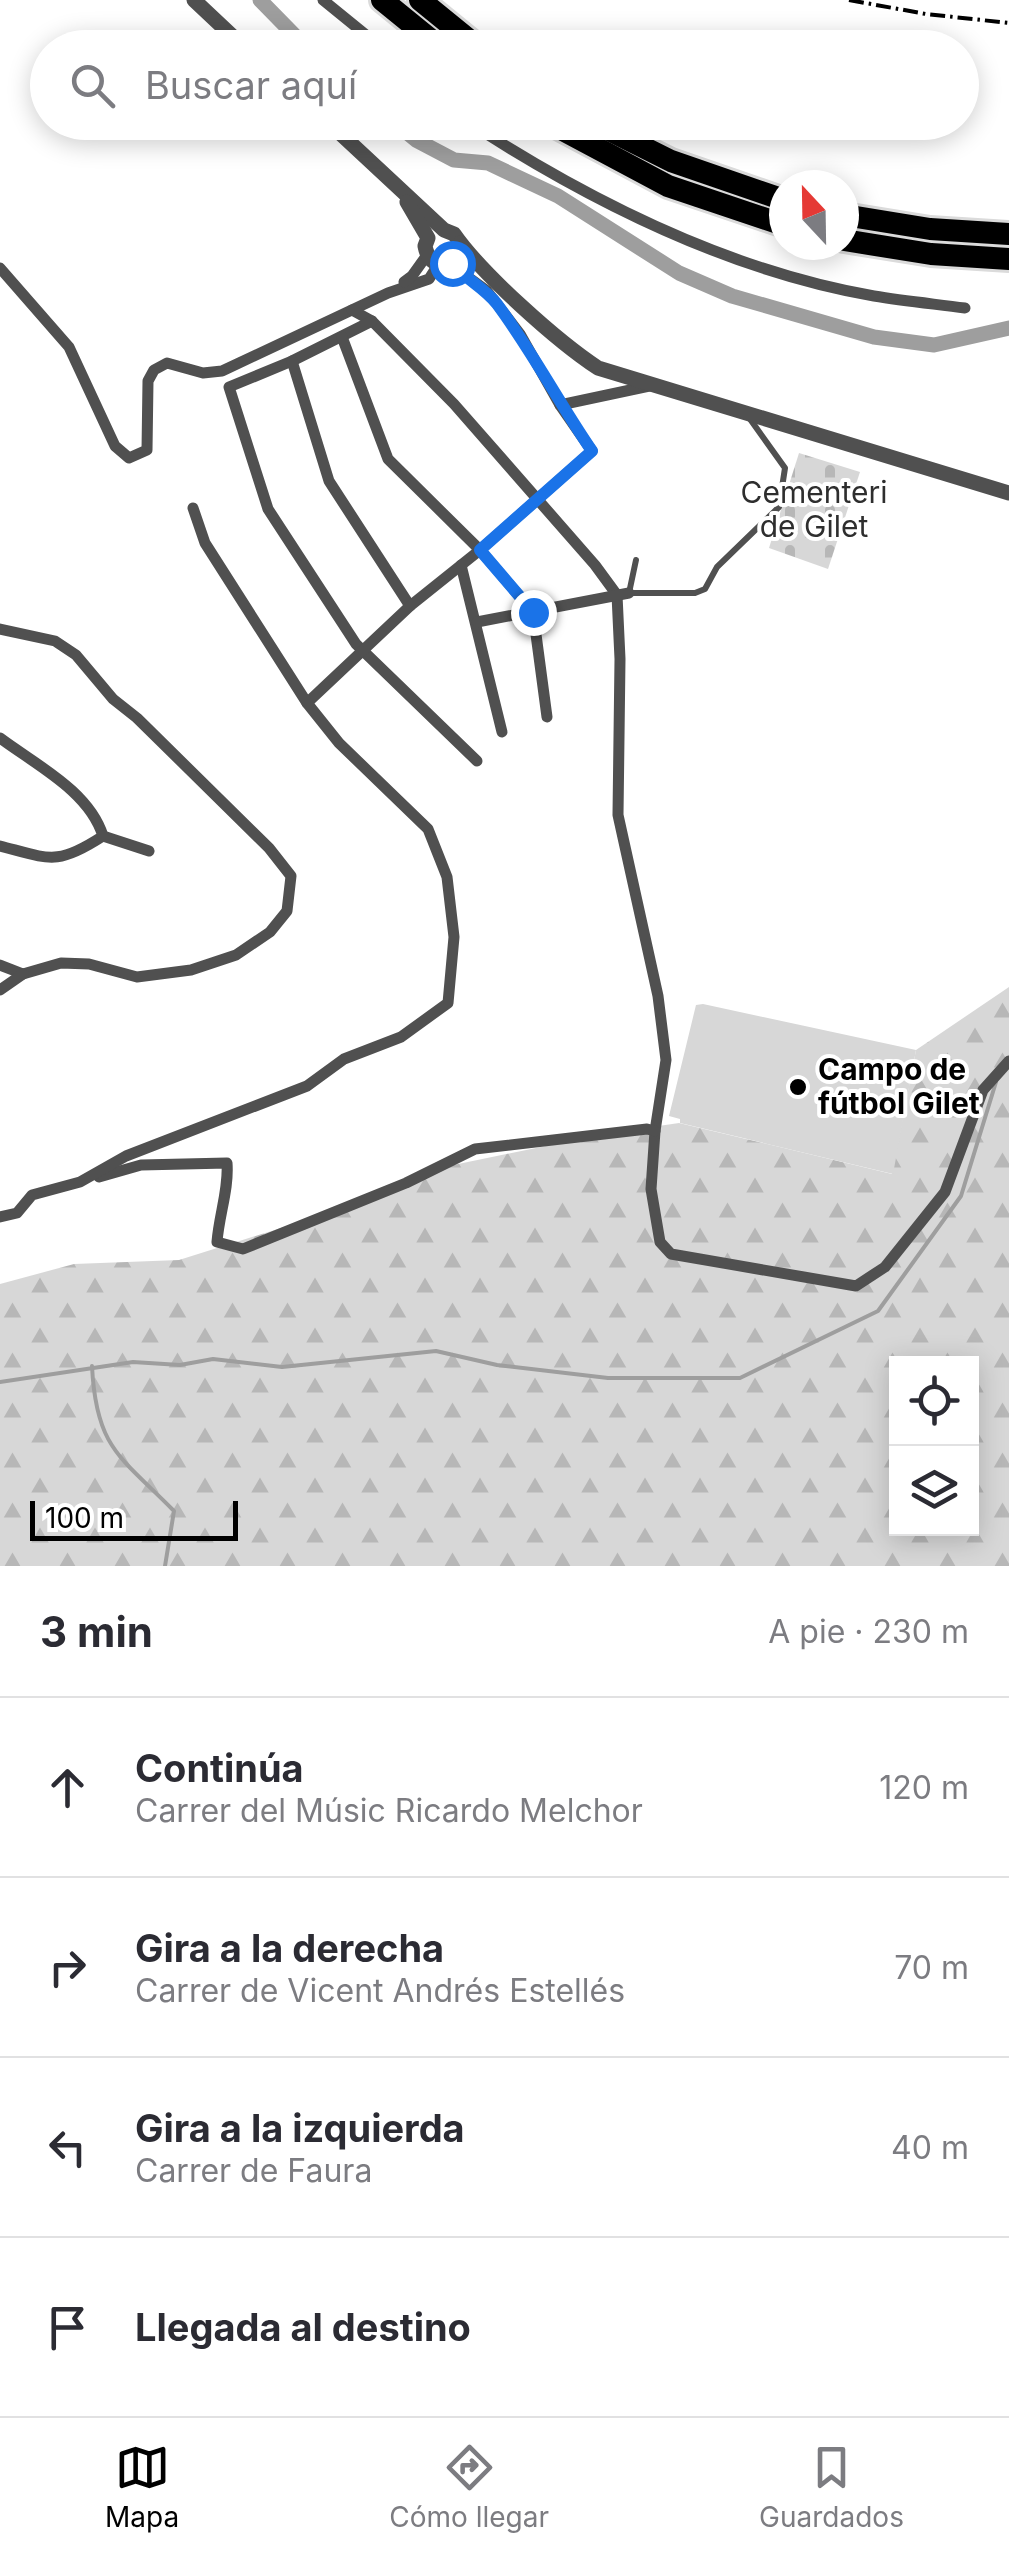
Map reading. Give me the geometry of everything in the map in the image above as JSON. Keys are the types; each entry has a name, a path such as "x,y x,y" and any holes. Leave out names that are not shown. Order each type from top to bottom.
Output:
{"highway":[{"path":"382,0 419,30"},
{"path":"420,0 458,30"},
{"path":"582,140 668,186 769,220"},
{"path":"629,140 671,161 769,195"},
{"path":"859,218 930,229 1009,234"},
{"path":"859,242 931,254 1009,259"}],"street":[{"path":"194,0 226,30"},
{"path":"323,0 360,30"},
{"path":"347,140 444,230 454,234 504,287 598,368 1009,493"},
{"path":"494,140 668,234 750,264 872,296 965,308"},
{"path":"307,702 410,606 592,451 520,334 487,291 439,257 397,186"},
{"path":"439,257 435,232 444,230"},
{"path":"0,268 68,346 115,446 128,458 147,450 148,381 154,370 166,363 203,373 222,371 388,293 439,257 460,254 460,243"},
{"path":"439,257 504,287"},
{"path":"352,310 372,321 454,404 623,594 618,816 658,996 666,1060 655,1131 652,1189 660,1242 671,1254 856,1286 885,1267 945,1192 983,1090 1009,1061"},
{"path":"372,321 229,387 268,509 362,650 477,761"},
{"path":"342,337 388,459 480,550 533,612 547,716"},
{"path":"292,361 329,481 410,606"},
{"path":"560,404 654,386"},
{"path":"80,1182 126,1156 307,1086 344,1059 401,1037 448,1003 454,937 446,877 428,829 339,743 307,702 205,543 193,508"},
{"path":"460,565 502,732"},
{"path":"477,622 623,594"},
{"path":"0,629 54,641 76,655 113,699 243,822 291,876 287,911 270,932 236,955 191,970 137,977 89,964 62,963 23,974 0,990"},
{"path":"0,738 84,800 97,816 103,836"},
{"path":"0,846 50,859 74,855 103,836"},
{"path":"103,836 149,851"},
{"path":"0,964 23,974"},
{"path":"0,1217 17,1213 32,1195 141,1165 227,1163 217,1242 243,1249 357,1204 475,1149 647,1128 655,1131"}],"lane":[{"path":"636,560 623,594 694,593 705,588 717,567 778,507 785,468 747,414"}],"green space":[{"name":"Cementeri de Gilet","path":"799,453 860,472 828,569 769,548"},
{"path":"1009,987 1009,1566 0,1566 0,1284 74,1264 179,1260 357,1204 434,1169 604,1134 679,1123 892,1174 916,1050"},
{"name":"Campo de fútbol Gilet","path":"696,1005 916,1050 893,1174 680,1123 680,1119 669,1116"}],"waterway":[{"path":"260,0 289,30"},
{"path":"416,140 454,160 488,163 558,196 679,273 732,296 874,337 934,345 1009,328"},
{"path":"0,1382 133,1362 180,1365 213,1359 282,1367 436,1351 497,1365 608,1378 740,1378 878,1311 961,1196 996,1082"},
{"path":"92,1366 94,1394 106,1434 126,1463 174,1511 165,1566"}],"railway":[{"path":"849,0 1009,23"}],"place":[{"name":"Campo de fútbol Gilet","path":"798,1087"}],"route":[{"path":"452,263 487,291 520,334 592,451 480,550 533,612"}]}
